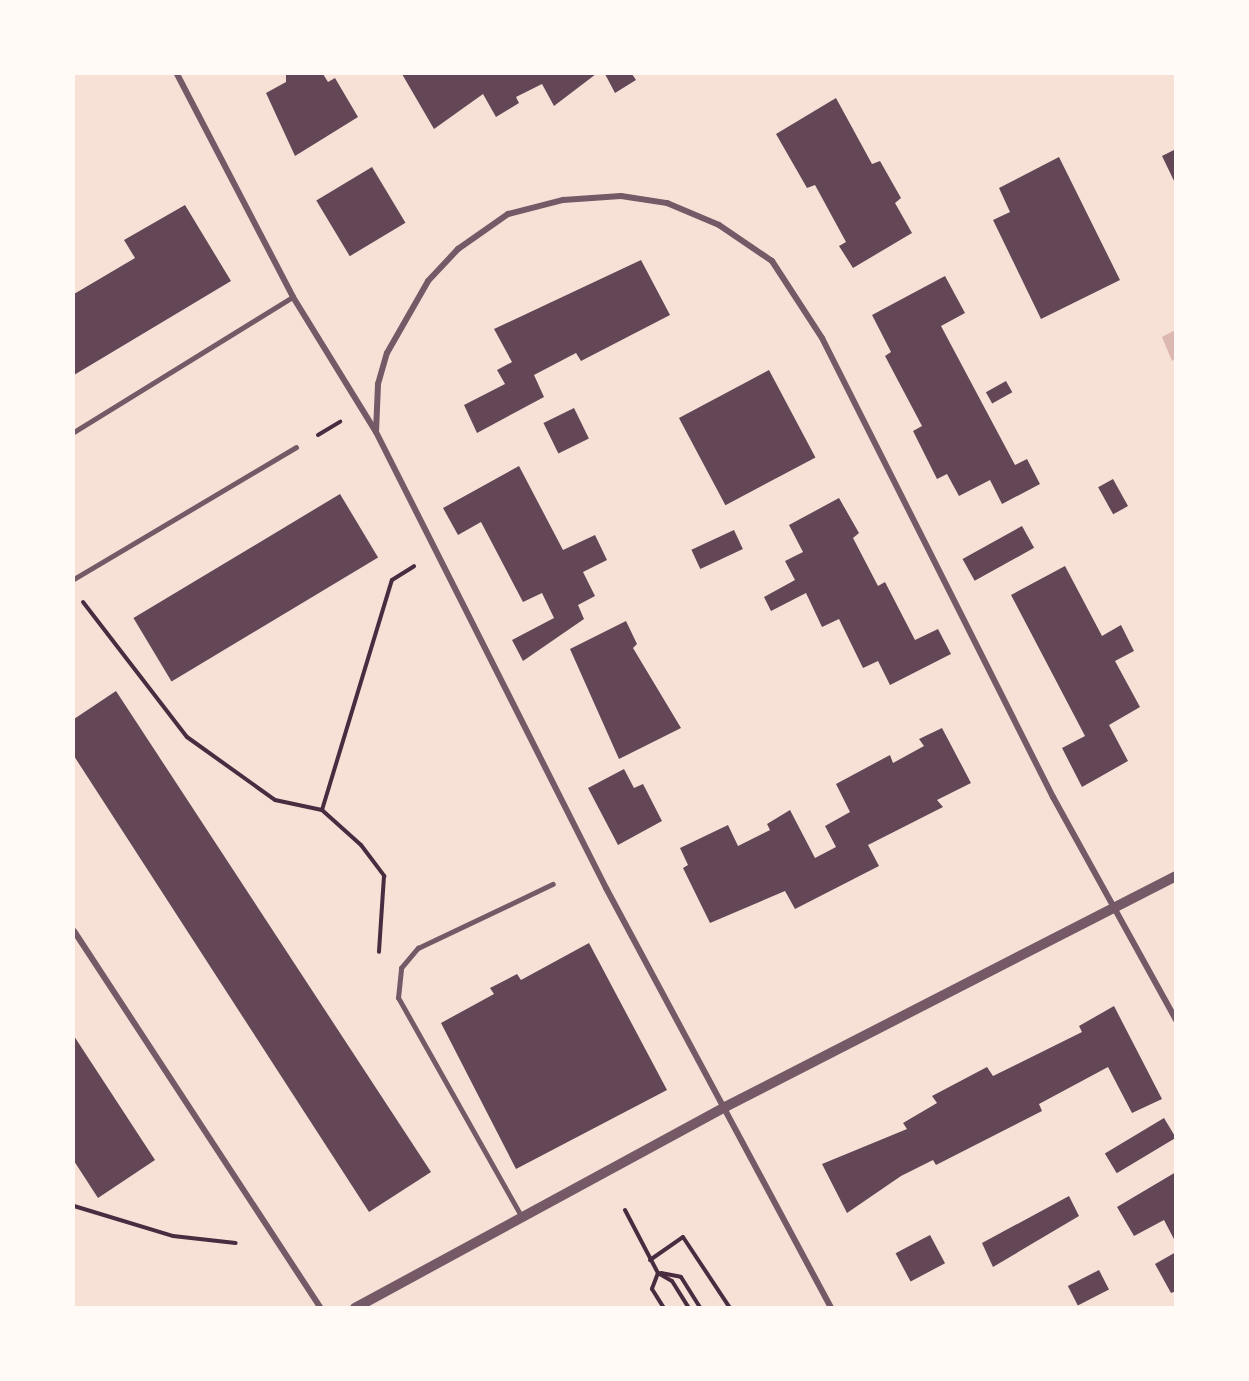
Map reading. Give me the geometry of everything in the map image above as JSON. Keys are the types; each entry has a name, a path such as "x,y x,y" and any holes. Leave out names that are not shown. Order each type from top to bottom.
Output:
{"street":[{"path":"177,74 292,297 376,432 667,1005 727,1106 831,1308"},
{"path":"376,432 378,384 387,353 428,281 458,249 508,214 563,200 621,196 667,203 719,225 772,261 822,338 938,575 1176,1020"},
{"path":"355,1308 727,1106 1176,876"},
{"path":"74,931 321,1308"}],"lane":[{"path":"74,432 292,297"},
{"path":"74,579 296,447"},
{"path":"522,1218 398,998 401,968 418,948 553,884"}],"path":[{"path":"296,447 362,409"},
{"path":"322,810 392,580 436,552"},
{"path":"81,599 187,737 275,800 322,810 384,876 379,955 398,998"},
{"path":"74,1206 173,1236 236,1243"},
{"path":"625,1210 658,1273 672,1281 689,1308"},
{"path":"650,1260 683,1238 730,1308"},
{"path":"658,1273 652,1289 664,1308"},
{"path":"658,1273 681,1277 700,1308"}],"shaded area":[{"path":"1175,330 1175,359 1172,361 1162,337"}],"building":[{"path":"286,74 323,74 328,82 335,78 358,117 295,156 266,93 286,82"},
{"path":"402,74 596,74 554,106 542,84 516,97 519,103 496,117 483,94 434,129"},
{"path":"605,74 632,74 636,80 615,93"},
{"path":"836,98 872,164 880,161 901,198 895,203 912,233 853,268 839,246 846,242 815,185 807,188 776,134"},
{"path":"1176,149 1176,185 1162,156"},
{"path":"1059,157 1120,280 1041,319 993,220 1010,212 999,188"},
{"path":"372,167 405,223 350,256 316,200"},
{"path":"185,205 231,281 74,375 74,294 135,258 124,240"},
{"path":"641,260 670,315 581,361 576,353 534,375 544,397 477,433 464,405 505,384 497,370 512,362 494,329"},
{"path":"945,276 965,313 941,326 1015,465 1027,459 1040,484 1002,504 990,480 959,496 947,474 937,479 913,431 922,426 885,356 891,352 872,315"},
{"path":"769,370 815,457 725,505 679,418"},
{"path":"1006,381 1012,392 992,404 986,392"},
{"path":"574,408 589,439 558,453 543,423"},
{"path":"519,466 563,550 595,535 607,560 583,572 595,596 578,605 584,619 523,661 512,640 554,618 542,593 523,602 481,522 458,535 443,508"},
{"path":"1113,479 1128,506 1113,514 1098,487"},
{"path":"340,494 378,557 172,682 133,618"},
{"path":"839,498 859,533 853,538 878,586 885,582 915,640 938,629 951,654 890,685 878,661 863,668 839,619 822,627 806,593 771,611 764,597 795,580 785,561 803,552 789,525"},
{"path":"1022,526 1034,548 975,581 963,559"},
{"path":"734,530 743,549 700,569 691,550"},
{"path":"1065,566 1102,636 1121,625 1134,651 1115,661 1140,707 1109,725 1128,761 1082,787 1062,748 1085,736 1011,595"},
{"path":"626,621 637,644 633,648 681,728 619,759 570,649"},
{"path":"116,691 431,1172 369,1212 74,756 74,719"},
{"path":"942,728 971,783 937,800 943,807 868,845 879,866 795,909 785,891 710,923 683,868 688,865 680,848 728,825 738,846 770,830 767,824 790,810 815,858 836,847 825,826 850,812 836,784 890,755 893,763 924,746 919,739"},
{"path":"624,769 634,788 643,784 662,821 618,845 588,788"},
{"path":"589,943 667,1090 516,1169 441,1023 494,994 490,988 517,974 521,980"},
{"path":"1114,1006 1162,1099 1132,1113 1108,1067 1039,1104 1042,1111 936,1165 933,1160 901,1176 847,1213 822,1164 907,1129 903,1123 937,1103 932,1096 987,1067 993,1076 1082,1032 1079,1026"},
{"path":"74,1036 155,1160 98,1198 74,1161"},
{"path":"1164,1118 1176,1138 1117,1173 1105,1154"},
{"path":"1176,1172 1176,1243 1164,1220 1134,1236 1117,1207"},
{"path":"1069,1196 1079,1216 993,1267 982,1243"},
{"path":"930,1235 945,1263 911,1282 896,1253"},
{"path":"1176,1252 1176,1291 1171,1293 1155,1264"},
{"path":"1099,1270 1109,1290 1078,1305 1068,1286"}]}
